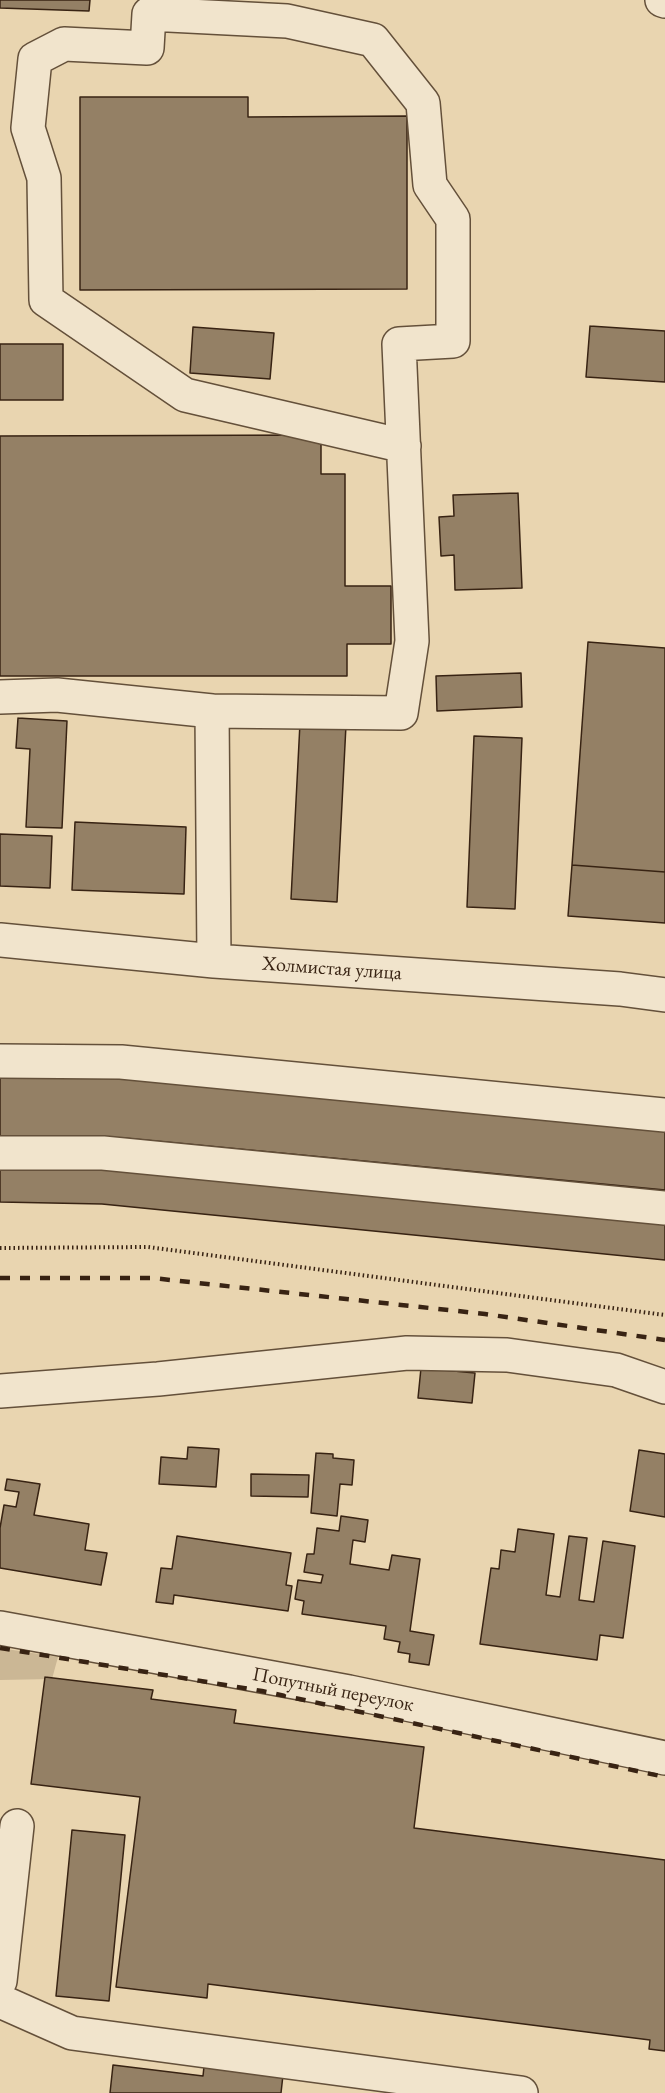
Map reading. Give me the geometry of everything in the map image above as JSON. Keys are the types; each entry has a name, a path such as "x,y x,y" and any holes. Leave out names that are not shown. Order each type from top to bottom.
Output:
{"street":[{"path":"0,697 57,695 212,711 401,713 412,641 404,446 399,344 453,341 453,219 430,185 423,103 373,40 287,21 148,14 147,48 64,44 35,59 28,128 44,178 46,300 185,395 404,446"},
{"path":"212,711 214,961"},
{"name":"Холмистая улица","path":"0,940 214,961 620,989 665,995"},
{"path":"0,1061 121,1062 665,1115"},
{"path":"0,1153 103,1153 665,1208"},
{"path":"0,1391 158,1379 407,1353 507,1355 616,1370 665,1387"},
{"name":"Попутный переулок","path":"0,1628 349,1692 665,1758"},
{"path":"0,1981 17,1826"},
{"path":"0,2001 72,2033 521,2093"}],"path":[{"path":"0,1248 148,1247 665,1315"}],"shaded area":[{"path":"0,1648 58,1657 52,1679 0,1680"}],"building":[{"path":"0,0 90,0 89,11 0,8"},
{"path":"80,97 248,97 248,117 407,116 407,289 80,290"},
{"path":"590,326 665,331 665,382 586,377"},
{"path":"193,327 274,333 270,379 190,373"},
{"path":"0,344 63,344 63,400 0,400"},
{"path":"321,435 321,474 345,474 345,586 391,586 391,644 347,644 347,676 0,676 0,436"},
{"path":"518,493 522,588 455,590 454,555 441,556 439,517 454,516 453,495"},
{"path":"588,642 665,648 665,872 572,865"},
{"path":"521,673 522,707 437,711 436,676"},
{"path":"18,718 67,721 62,828 26,827 30,749 16,748"},
{"path":"300,723 346,725 337,902 291,899"},
{"path":"474,736 522,738 515,909 467,907"},
{"path":"75,822 186,827 184,894 72,890"},
{"path":"0,834 52,836 50,888 0,886"},
{"path":"572,865 665,872 665,923 568,916"},
{"path":"0,1077 116,1077 665,1130 665,1190 124,1138 0,1139"},
{"path":"0,1163 102,1165 665,1224 665,1260 102,1204 0,1202"},
{"path":"421,1368 475,1373 472,1403 418,1398"},
{"path":"188,1447 219,1449 216,1487 159,1484 161,1457 187,1459"},
{"path":"639,1450 665,1454 665,1517 630,1511"},
{"path":"316,1453 333,1454 333,1458 354,1460 352,1485 340,1484 337,1516 311,1513"},
{"path":"251,1474 309,1475 308,1497 251,1496"},
{"path":"7,1479 40,1484 34,1515 89,1524 85,1550 107,1553 101,1585 0,1568 0,1528 4,1505 16,1507 19,1492 5,1490"},
{"path":"341,1516 368,1520 365,1542 353,1540 350,1564 389,1570 392,1555 420,1559 410,1631 434,1635 429,1665 409,1662 410,1654 398,1652 400,1642 384,1639 386,1626 302,1614 304,1601 295,1599 298,1580 321,1583 323,1575 304,1572 307,1554 314,1554 317,1528 339,1531"},
{"path":"518,1529 554,1534 546,1595 560,1597 569,1536 587,1538 579,1600 594,1602 603,1541 635,1546 623,1638 600,1635 597,1660 480,1644 491,1568 499,1569 501,1550 515,1552"},
{"path":"177,1536 291,1553 286,1585 292,1586 288,1611 174,1595 173,1604 156,1602 161,1568 172,1569"},
{"path":"45,1677 153,1690 151,1699 236,1710 234,1723 424,1747 414,1828 665,1860 665,2051 649,2049 650,2040 208,1984 207,1998 116,1987 140,1797 31,1784"},
{"path":"72,1830 125,1835 109,2001 56,1996"},
{"path":"205,2057 284,2066 281,2093 110,2093 113,2065 203,2076"}],"railway":[{"path":"0,1278 152,1278 485,1314 665,1340"},
{"path":"0,1648 262,1691 665,1777"}]}
